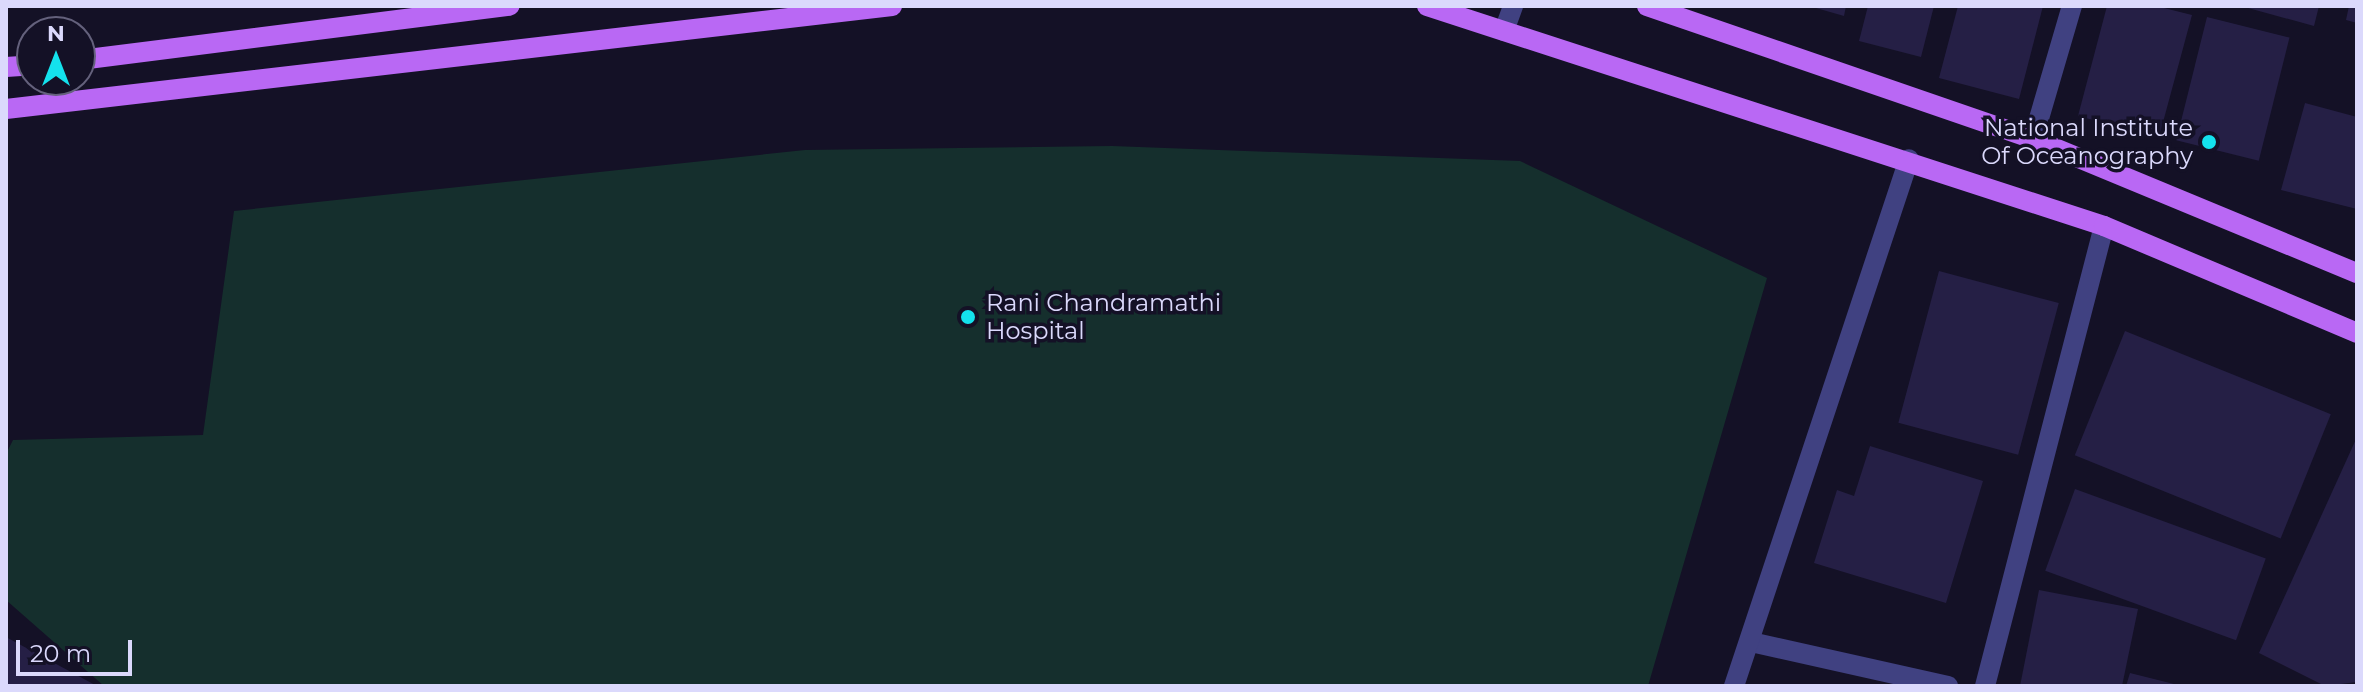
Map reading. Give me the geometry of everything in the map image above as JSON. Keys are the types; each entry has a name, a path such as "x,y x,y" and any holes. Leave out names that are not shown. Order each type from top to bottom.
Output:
{"main road":[{"path":"96,58 510,6"},
{"path":"6,109 892,6"},
{"path":"1427,6 1909,159 2104,226 2357,333"},
{"path":"1647,6 2033,139 2357,273"}],"street":[{"path":"1504,31 1513,6"},
{"path":"2033,139 2072,6"},
{"path":"1734,686 1909,159"},
{"path":"1985,686 2104,226"},
{"path":"1751,642 1948,686"}],"green space":[{"name":"Rani Chandramathi Hospital","path":"1112,146 1520,161 1767,278 1648,686 104,686 6,600 6,454 13,440 203,435 234,211 805,150"}],"building":[{"path":"1809,6 1846,6 1844,16"},
{"path":"1868,6 1934,6 1921,57 1859,41"},
{"path":"1958,6 2043,6 2019,99 1939,78"},
{"path":"2107,6 2156,6 2192,15 2159,137 2078,116"},
{"path":"2241,6 2319,6 2314,26"},
{"path":"2349,6 2357,6 2357,23 2346,20"},
{"path":"2207,17 2289,38 2259,161 2176,140"},
{"path":"2305,103 2357,117 2357,209 2281,190"},
{"path":"1939,271 2059,303 2018,455 1898,423"},
{"path":"2125,331 2331,414 2281,538 2075,455"},
{"path":"2357,437 2357,682 2325,686 2259,653"},
{"path":"1870,446 1983,481 1946,603 1814,563 1837,490 1854,496"},
{"path":"2075,489 2266,558 2236,640 2045,571"},
{"path":"2039,590 2138,609 2122,686 2020,686"},
{"path":"6,637 97,686 6,686"},
{"path":"2130,673 2178,685 2178,686 2126,686"}],"place":[{"name":"National Institute Of Oceanography","path":"2209,142"},
{"name":"Rani Chandramathi Hospital","path":"968,317"}]}
